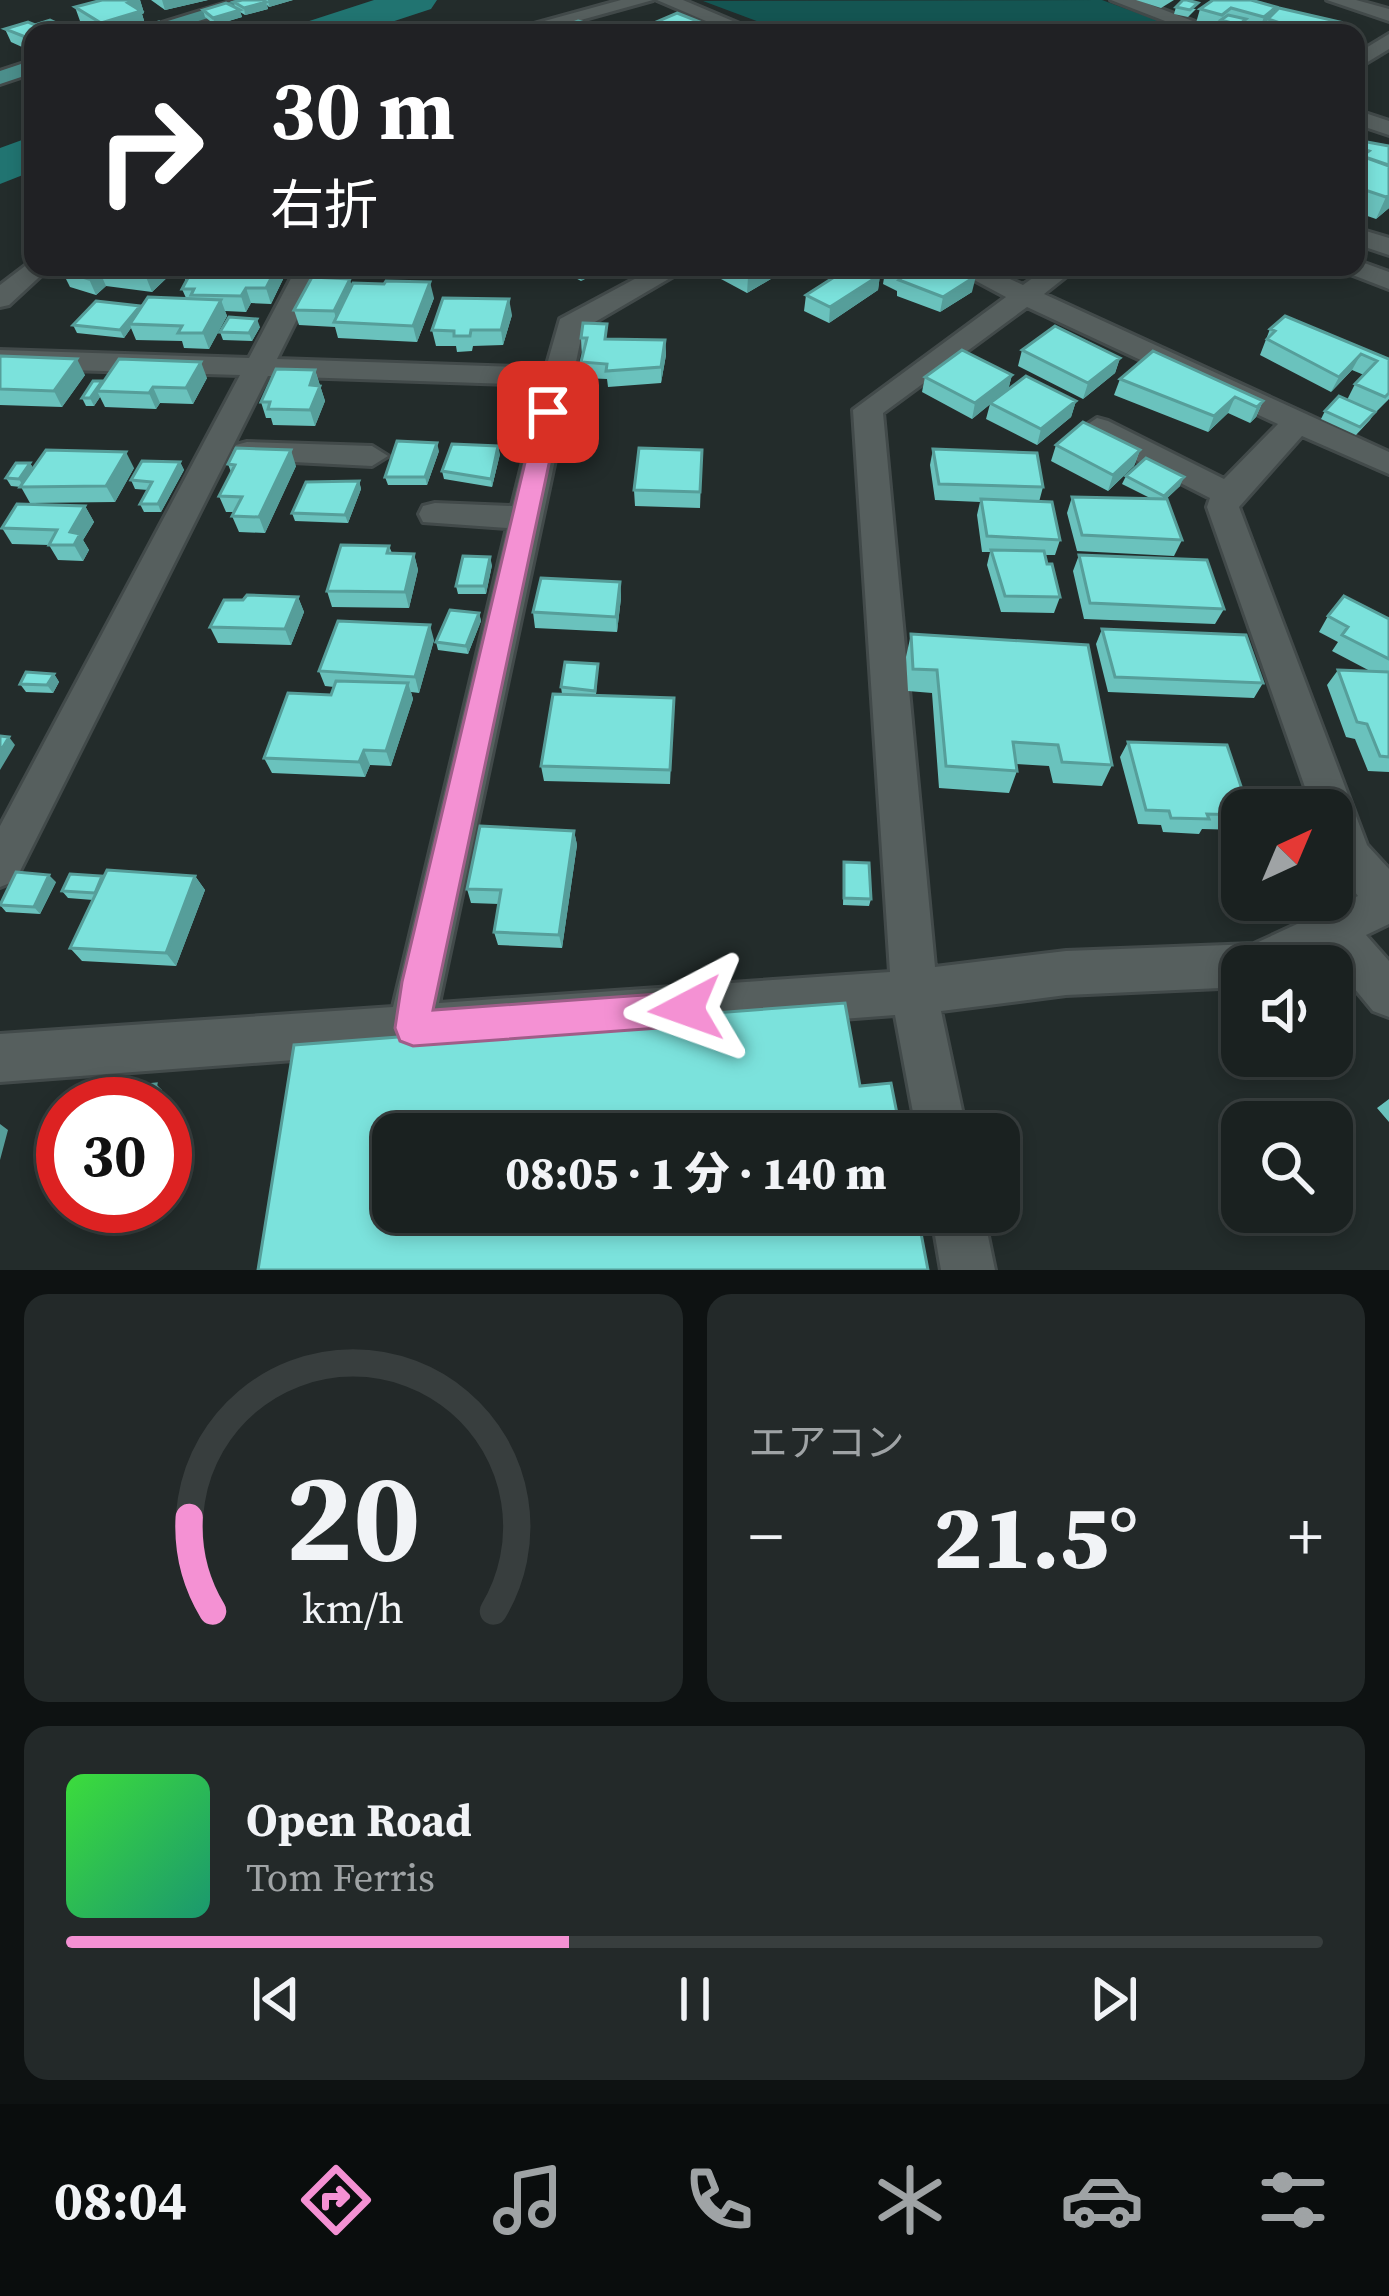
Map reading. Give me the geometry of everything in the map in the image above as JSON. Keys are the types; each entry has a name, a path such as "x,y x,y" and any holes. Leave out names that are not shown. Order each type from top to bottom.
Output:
{"main road":[{"path":"171,24 257,0"}],"street":[{"path":"547,24 644,0"},
{"path":"666,0 728,24"},
{"path":"1120,0 1188,24"},
{"path":"1336,0 1389,15"},
{"path":"0,299 27,276"},
{"path":"0,868 305,276"},
{"path":"413,1028 419,982 570,325 660,276"},
{"path":"982,276 1389,464"},
{"path":"938,1113 914,992 868,410 1053,276"},
{"path":"0,358 556,377"},
{"path":"1084,422 1228,494"},
{"path":"0,1058 914,992 1066,973 1256,964 1389,901 1350,856 1223,507 1228,494 1298,422"},
{"path":"213,451 372,456"},
{"path":"435,514 525,518"},
{"path":"1332,928 1389,995"},
{"path":"961,1233 968,1270"}],"shaded area":[{"path":"1102,0 1167,24 765,24 703,1"}],"building":[{"path":"102,0 138,0 128,3 141,11 101,23 75,7"},
{"path":"1183,0 1198,3 1190,10 1176,7"},
{"path":"1213,0 1251,0 1276,7 1264,17 1231,8 1222,15 1200,9"},
{"path":"234,2 266,2 244,8"},
{"path":"226,3 240,10 213,18 203,10"},
{"path":"1279,8 1340,22 1283,24 1268,19"},
{"path":"677,13 705,24 651,24"},
{"path":"1228,15 1246,19 1240,24 1221,20"},
{"path":"28,22 33,24 24,24 24,36 5,29"},
{"path":"1365,144 1389,146 1389,165 1365,157 1369,151"},
{"path":"1365,157 1389,166 1386,197 1365,190"},
{"path":"189,276 272,276 266,288 246,288 241,296 191,295 194,289 182,289"},
{"path":"836,276 878,276 830,307 806,295"},
{"path":"976,276 943,297 899,280"},
{"path":"312,277 350,279 334,311 294,310"},
{"path":"430,282 413,326 334,322 353,283"},
{"path":"148,297 221,300 203,333 178,333 182,326 130,324"},
{"path":"443,298 509,299 501,330 471,330 470,336 454,336 454,331 432,330"},
{"path":"96,301 140,306 120,330 73,325"},
{"path":"1285,316 1389,359 1389,393 1385,397 1355,384 1377,361 1361,354 1339,377 1267,339 1275,331 1270,329"},
{"path":"229,317 257,319 249,333 220,332"},
{"path":"583,323 607,324 605,339 665,340 661,367 606,371 607,364 581,362 587,338 581,338"},
{"path":"1055,326 1120,358 1088,383 1022,350"},
{"path":"962,350 1012,375 975,403 925,377"},
{"path":"1153,351 1263,401 1257,407 1235,397 1214,416 1120,379"},
{"path":"0,356 77,359 54,391 0,389"},
{"path":"119,359 201,362 186,388 153,387 149,393 97,391"},
{"path":"276,369 315,370 310,385 320,386 310,410 268,409 270,402 261,402"},
{"path":"1026,376 1076,401 1041,429 990,403"},
{"path":"93,381 102,381 90,398 82,398"},
{"path":"1339,396 1375,412 1360,427 1325,411"},
{"path":"1083,422 1140,450 1113,475 1056,445"},
{"path":"397,441 437,443 425,477 385,477"},
{"path":"452,444 498,446 491,479 442,471"},
{"path":"236,448 291,450 259,517 232,516 242,497 219,496 235,465 228,464"},
{"path":"639,448 702,450 700,492 634,490"},
{"path":"933,449 1037,453 1043,487 939,484"},
{"path":"46,450 126,452 106,486 20,487"},
{"path":"1146,458 1184,477 1164,496 1126,476"},
{"path":"142,461 180,462 158,504 140,504 152,482 131,480"},
{"path":"16,463 30,463 19,479 6,478"},
{"path":"359,481 345,515 292,513 306,482"},
{"path":"1072,497 1167,499 1182,540 1082,535"},
{"path":"981,499 1052,502 1060,540 987,536"},
{"path":"17,504 85,506 70,532 80,534 74,545 49,545 57,530 2,528"},
{"path":"341,545 389,546 387,553 414,554 405,592 327,591"},
{"path":"991,550 1044,551 1060,597 1005,596"},
{"path":"1079,555 1207,560 1224,609 1090,603"},
{"path":"463,556 490,557 484,586 456,586"},
{"path":"541,578 620,582 616,617 533,612"},
{"path":"247,595 298,597 285,629 210,627 224,600 243,600"},
{"path":"1344,596 1389,619 1389,659 1342,635 1348,627 1328,616"},
{"path":"450,610 479,613 466,646 436,642"},
{"path":"338,621 430,625 415,677 319,671"},
{"path":"1102,629 1246,635 1263,683 1115,677"},
{"path":"911,634 1088,645 1112,765 1062,762 1058,745 1013,742 1017,771 946,766 937,670 913,669"},
{"path":"565,662 598,664 595,691 561,687"},
{"path":"1338,670 1389,672 1389,757 1380,756 1367,724 1357,722"},
{"path":"26,672 54,674 47,685 20,684"},
{"path":"336,681 408,683 386,751 364,750 359,762 264,758 288,693 331,695"},
{"path":"553,694 674,698 670,770 541,766"},
{"path":"1128,742 1227,745 1242,789 1221,789 1221,814 1207,814 1209,819 1171,818 1169,811 1146,810"},
{"path":"480,826 574,831 559,935 494,932 501,890 467,889"},
{"path":"844,862 869,863 871,899 844,898"},
{"path":"107,870 195,876 166,953 70,948"},
{"path":"16,872 49,875 34,907 0,905"},
{"path":"70,874 102,876 95,893 62,891"},
{"path":"845,1003 860,1086 891,1083 897,1113 372,1113 372,1233 921,1233 928,1270 258,1270 294,1045"}],"waterway":[{"path":"343,24 416,0"},
{"path":"0,168 24,156"}],"route":[{"path":"548,412 419,982 413,1028 686,1009"}]}
